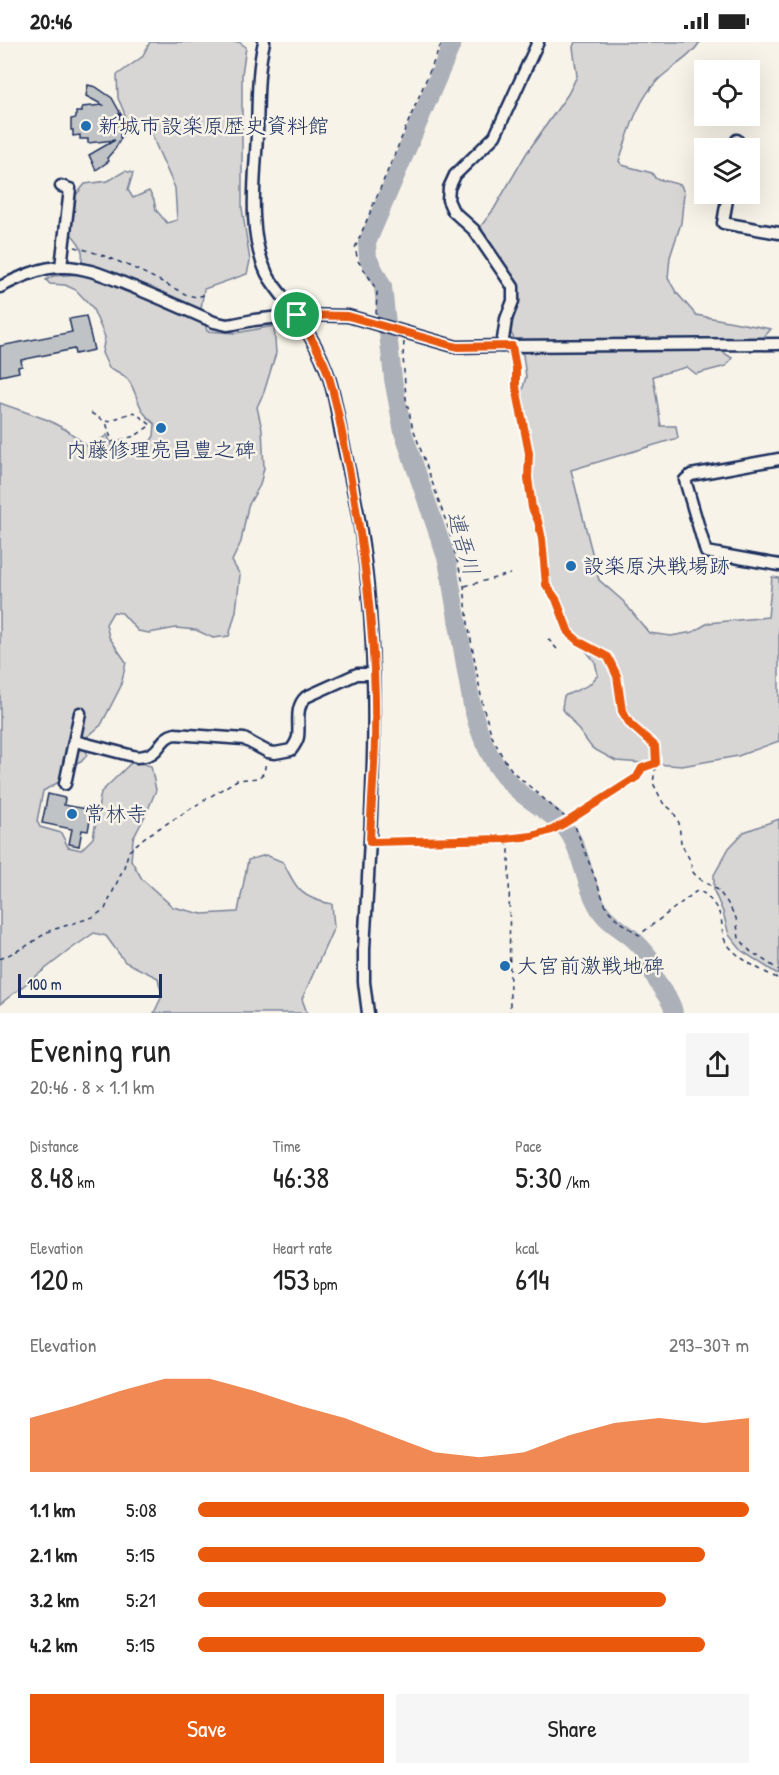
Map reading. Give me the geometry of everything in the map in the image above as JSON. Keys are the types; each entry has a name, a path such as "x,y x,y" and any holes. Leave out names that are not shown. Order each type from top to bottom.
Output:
{"street":[{"path":"264,42 261,54 258,103 255,229 259,252 267,273 297,315 327,370 359,521 370,612 375,740 364,971 368,1013"},
{"path":"507,346 506,319 513,301 513,287 474,230 453,211 448,200 449,188 455,176 495,136 538,42"},
{"path":"61,186 70,189 61,267"},
{"path":"726,204 723,223 779,233"},
{"path":"0,287 46,269 81,268 214,322 227,325 297,315 348,316 457,347 779,344"},
{"path":"779,459 691,475 685,480 706,552 779,565"},
{"path":"75,741 137,758 153,754 169,736 175,734 244,739 268,752 275,753 291,750 298,738 298,708 301,701 357,674 373,674"},
{"path":"65,784 80,713"}],"path":[{"path":"375,324 377,292 358,261 355,248 442,42"},
{"path":"63,244 120,262 187,295 197,297 207,294"},
{"path":"403,332 406,398 412,425 448,527 464,586 483,707 492,736 502,756 513,772 575,826 607,909 618,920 639,935 698,890 703,892 718,911 723,936 728,945 750,964 779,979"},
{"path":"507,346 516,368 516,387 529,453 528,478 532,508 542,539 546,585 556,599 569,633 578,641 608,657 617,676 622,711 630,724 655,746 656,763 652,783 663,803 673,811 679,823 681,843 691,862 692,871 718,890 728,902 736,918 740,938 750,951 779,970"},
{"path":"91,413 106,422 112,442 135,436 151,425 134,412 106,422"},
{"path":"464,586 510,574"},
{"path":"548,639 558,649"},
{"path":"0,959 50,932 93,916 105,909 129,851 145,837 237,780 258,778 264,773 268,752"},
{"path":"370,842 505,839 532,836 552,830 569,821 637,777 642,768 656,763"},
{"path":"505,839 509,847 510,1013"}],"shaded area":[{"path":"150,42 239,42 246,47 242,74 242,208 250,261 247,274 204,289 201,309 207,331 236,333 274,326 276,353 257,407 262,429 264,468 260,485 248,506 241,542 232,561 240,575 236,611 229,636 213,638 196,630 176,628 149,633 138,631 122,613 113,612 106,624 109,637 126,662 121,686 101,725 85,739 87,755 81,762 65,766 59,782 43,791 37,821 40,827 61,833 68,847 81,850 93,838 101,792 133,761 151,766 156,790 133,839 131,860 142,879 173,907 202,914 238,912 248,860 266,855 283,862 296,886 306,895 332,904 334,927 302,999 307,1013 154,1013 162,996 158,978 125,962 106,936 94,933 0,1004 0,403 48,420 68,431 87,446 92,446 107,435 112,445 148,445 154,436 155,424 144,413 129,381 109,368 102,353 105,337 92,307 76,290 65,285 50,284 46,280 53,276 79,274 82,252 71,234 76,195 85,184 108,181 125,171 133,173 128,190 133,198 149,191 156,210 167,223 177,220 175,188 155,143 147,118 137,119 132,131 126,129 124,112 118,98 117,75 142,57"},
{"path":"575,42 700,42 691,53 650,89 634,118 619,161 622,165 652,173 655,178 681,185 684,193 681,223 670,257 668,278 676,292 696,315 771,329 763,338 723,340 721,351 732,358 726,366 696,374 687,367 653,376 661,426 676,426 678,438 571,470 599,580 623,601 649,633 671,636 693,632 708,623 768,617 772,577 779,578 779,741 738,756 682,766 616,761 592,748 562,708 564,696 589,685 598,675 595,662 570,630 562,607 550,584 545,536 535,504 532,476 533,455 522,391 526,377 523,355 511,333 516,301 486,243 481,226 494,209 526,154 568,94 577,76 573,47"},
{"path":"779,819 779,975 742,951 729,935 714,891 714,875 729,848 744,832"}],"building":[{"path":"88,85 96,87 112,98 122,116 119,114 120,137 122,136 107,158 109,161 96,170 89,155 115,140 88,143 88,139 80,139 80,135 73,136 71,119 76,118 76,112 82,112 82,107 103,105 86,96"},
{"path":"86,316 94,350 75,354 74,349 21,360 22,366 18,367 19,372 0,376 0,346 72,332 69,319"},
{"path":"48,794 65,798 64,805 92,810 88,831 82,830 79,846 69,844 72,829 42,823"}],"waterway":[{"name":"連吾川","path":"453,42 367,243 368,258 383,287 393,379 403,432 447,560 472,706 484,743 497,766 513,786 566,829 572,838 596,903 605,917 648,954 655,978 671,1003 674,1013"}],"place":[{"name":"新城市設楽原歴史資料館","path":"86,126"},
{"name":"内藤修理亮昌豊之碑","path":"161,428"},
{"name":"設楽原決戦場跡","path":"571,566"},
{"name":"常林寺","path":"72,814"},
{"name":"大宮前激戦地碑","path":"505,966"}],"route":[{"path":"297,315 348,316 457,347 512,346 516,368 516,387 529,453 528,478 532,508 542,539 546,585 556,599 569,633 578,641 608,657 617,676 622,711 630,724 655,746 656,763 642,768 637,777 552,830 532,836 505,839 370,842 375,740 373,674 370,612 359,521 327,370 297,315"}]}
